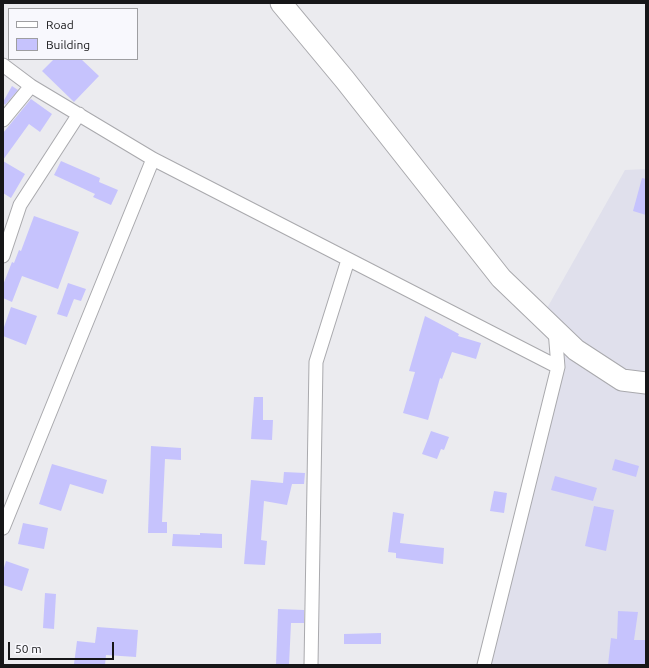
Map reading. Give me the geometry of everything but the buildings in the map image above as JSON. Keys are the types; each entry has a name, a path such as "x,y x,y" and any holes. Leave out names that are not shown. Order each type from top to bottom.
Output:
{"highway":[{"path":"281,3 345,80 501,278 576,350 622,380 646,383"}],"street":[{"path":"3,64 31,86 153,159 558,367"},
{"path":"3,120 31,86"},
{"path":"3,256 20,205 78,114"},
{"path":"3,528 153,159"},
{"path":"311,665 316,362 348,260"},
{"path":"484,665 558,367 555,330"}],"shaded area":[{"path":"646,169 646,665 484,665 558,367 555,330 542,317 625,170"}]}
